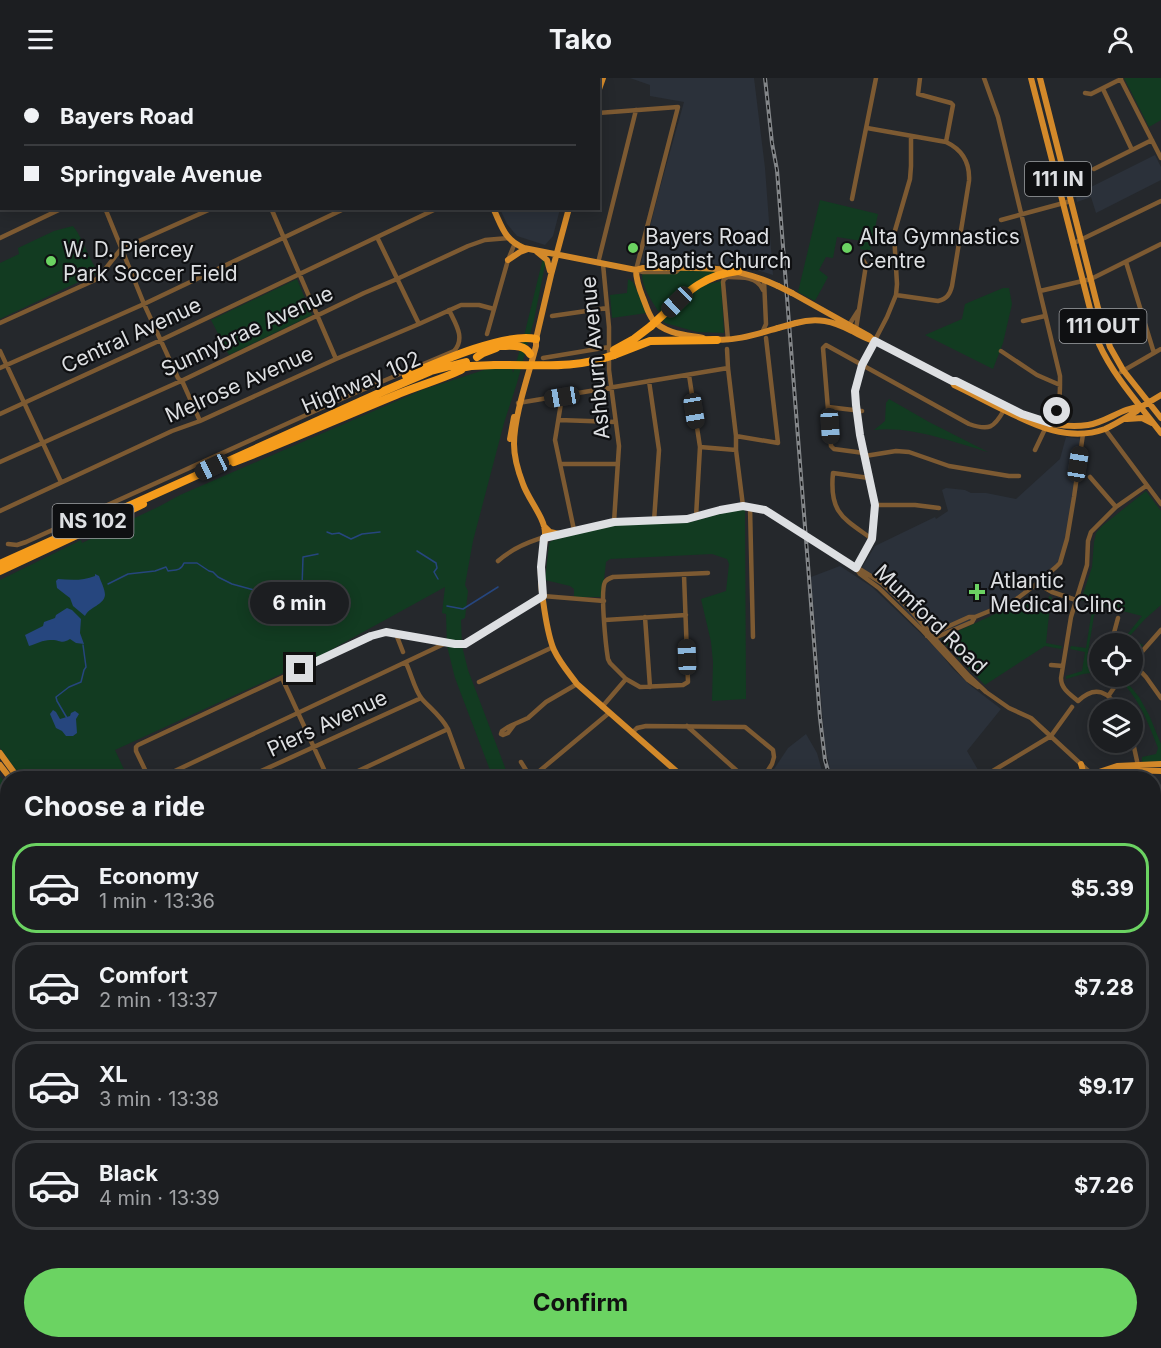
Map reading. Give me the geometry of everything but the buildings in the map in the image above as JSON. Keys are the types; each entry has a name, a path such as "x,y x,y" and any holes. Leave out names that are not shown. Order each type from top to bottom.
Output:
{"highway":[{"name":"Highway 102","path":"0,564 431,371 473,362 562,366 595,361 634,339 696,286 732,274"},
{"path":"186,479 210,465 289,428 430,366 501,341 524,337 536,339"},
{"path":"473,362 483,353 501,346 536,339"},
{"name":"Highway 102","path":"612,351 650,341 717,340"},
{"path":"501,346 521,347 530,354"},
{"name":"Highway 102","path":"0,572 378,397 432,375 458,369 473,362"}],"main road":[{"name":"111 IN","path":"1031,78 1099,344 1116,374 1141,407"},
{"name":"111 OUT","path":"1040,78 1110,347 1149,403"},
{"path":"1045,130 1053,128"},
{"path":"494,210 503,228 513,237 513,241 542,255 547,261 551,275"},
{"path":"568,210 519,403 514,444 516,457 523,484 545,533 541,567 543,596 553,648 563,666 578,684 676,771"},
{"path":"508,260 520,252 531,249 636,270 643,268 714,268 732,274"},
{"path":"618,267 637,284"},
{"path":"636,270 637,284 650,314 659,325 679,333 728,340 764,335 778,328 812,320 838,324 867,340 875,341"},
{"name":"NS 102","path":"732,274 764,279"},
{"path":"764,279 952,381 1069,434 1083,434 1105,429 1161,395"},
{"path":"536,339 511,433 511,452 521,489 544,538"},
{"path":"952,381 954,385 1033,425 1089,424 1110,418 1133,407 1141,407"},
{"path":"1149,403 1161,418"},
{"path":"1141,407 1161,433"},
{"path":"1121,420 1142,418 1155,425"},
{"path":"1083,434 1089,424"},
{"path":"1051,426 1067,429 1069,434"},
{"path":"543,525 550,532 559,534"},
{"path":"0,753 13,771"},
{"path":"1081,764 1083,771"},
{"path":"1117,771 1161,764"},
{"path":"1139,767 1161,771"}],"street":[{"path":"852,198 876,78"},
{"path":"920,78 918,94 953,105 946,142"},
{"path":"984,78 998,117 1056,358 1060,385 1054,420 1035,450"},
{"path":"1084,93 1091,94 1121,79 1161,158"},
{"path":"1102,89 1132,150"},
{"path":"600,113 678,107 636,270"},
{"name":"Ashburn Avenue","path":"614,522 620,446 610,388 608,362 612,351 600,263 636,110"},
{"path":"867,128 946,142 963,155 970,174 950,293 945,299 938,301 896,295"},
{"path":"856,568 872,539 875,505 864,454 860,411 855,389 862,365 896,295 894,234 910,179 911,136"},
{"path":"1094,169 1152,140"},
{"path":"1002,220 1071,201"},
{"path":"1074,243 1161,201"},
{"path":"0,238 59,210"},
{"path":"106,210 144,304 200,421"},
{"path":"0,323 95,280 121,249 209,210"},
{"path":"272,210 336,359"},
{"path":"0,368 144,304 342,210"},
{"name":"Central Avenue","path":"0,414 434,210"},
{"path":"377,237 419,324"},
{"path":"487,334 513,241"},
{"name":"Sunnybrae Avenue","path":"0,462 181,381 363,293 477,242 513,241"},
{"path":"1040,291 1091,279 1161,245"},
{"path":"856,329 866,265 863,260"},
{"path":"1126,262 1154,353"},
{"path":"728,340 724,279 732,274 756,280 761,285 764,296"},
{"path":"736,436 778,443 764,335 766,324 764,279"},
{"name":"Melrose Avenue","path":"0,511 172,431 200,421 461,304 494,309"},
{"path":"552,316 607,308"},
{"path":"8,544 17,545 26,542 348,396 454,351 459,345 460,338 449,310"},
{"path":"849,325 858,311"},
{"path":"1023,321 1046,316"},
{"path":"1004,410 998,422 993,426 982,428 969,424 826,345 823,348 831,446 834,449 864,454 909,452 949,466 1019,476"},
{"path":"727,348 743,506"},
{"path":"1116,374 1161,349"},
{"path":"0,351 61,482"},
{"path":"543,358 612,351"},
{"path":"1001,351 1037,375 1060,385"},
{"path":"519,403 728,368"},
{"path":"689,375 700,447 696,517"},
{"path":"649,381 658,450 654,521"},
{"path":"562,397 555,437 574,530"},
{"path":"828,407 860,411"},
{"path":"559,420 616,422"},
{"path":"1105,429 1161,504"},
{"path":"930,637 969,617 975,617 1014,601 1060,563 1072,507 1083,434"},
{"path":"700,447 736,450"},
{"path":"560,464 618,464"},
{"path":"869,478 833,473 833,497 841,515 872,539"},
{"path":"1090,477 1116,507"},
{"path":"1112,699 1109,695 1092,692 1087,693 1078,701 1062,685 1061,678 1071,617 1086,568 1091,532 1116,507 1146,486"},
{"path":"875,505 939,508"},
{"name":"Mumford Road","path":"498,561 514,549 544,538 614,522 687,519 743,506 765,510 882,583 909,608 930,637 968,680 1009,708 1031,718 1089,771"},
{"path":"750,507 753,637"},
{"path":"684,575 688,679 686,684 640,687 626,679 608,659 604,601 607,579 708,573"},
{"path":"1045,588 1076,600"},
{"path":"146,771 136,752 138,745 371,636 386,632 459,645 470,642 543,596 604,601"},
{"path":"605,620 686,615"},
{"path":"645,617 650,687"},
{"path":"1113,633 1118,618"},
{"path":"1143,651 1160,632"},
{"path":"396,634 403,652"},
{"path":"175,771 446,643"},
{"path":"479,682 553,648"},
{"path":"406,663 421,698 432,707 448,729 463,771"},
{"path":"1051,665 1063,666"},
{"path":"1143,675 1161,698"},
{"path":"282,678 325,771"},
{"path":"602,706 626,679"},
{"path":"514,725 528,718 546,702 578,684"},
{"path":"1109,695 1114,687"},
{"name":"Piers Avenue","path":"261,771 421,698"},
{"path":"993,771 1051,736 1072,707"},
{"path":"539,771 609,713"},
{"path":"632,733 646,726 745,727 773,750 774,757 768,771"},
{"path":"687,726 737,771"},
{"path":"358,771 448,729"},
{"path":"1136,753 1140,771"},
{"path":"521,762 527,771"}],"shaded area":[{"path":"630,78 754,78 765,168 773,275 747,267 702,263 641,263 684,102 650,96 650,85"},
{"path":"1155,155 1161,167 1161,180 1096,213 1091,197 1077,202 1077,194"},
{"path":"500,210 560,210 553,236 545,245 517,236 507,224"},
{"path":"1066,437 1082,439 1074,497 1060,563 1014,601 975,617 972,622 930,640 898,602 877,582 860,571 875,546 935,517 936,519 948,511 942,490 946,488 1016,499 1060,459"},
{"path":"840,566 872,587 938,650 952,668 971,686 1001,709 967,751 979,771 830,771 825,746 811,577"},
{"path":"806,734 817,753 822,771 773,771 788,748"}],"green space":[{"path":"1124,78 1161,78 1161,120 1149,127"},
{"path":"820,200 878,214 870,251 860,249 862,241 837,237 833,258 826,257 819,270 828,277 815,301 798,292"},
{"path":"73,226 95,267 99,266 100,272 0,319 0,263 19,254 18,248 54,231"},
{"path":"544,254 547,255 534,320 473,541 465,585 468,591 465,618 461,620 462,646 468,670 506,771 490,771 455,678 447,646 446,614 442,613 445,587 316,658 115,750 125,771 17,771 0,748 0,580 180,495 422,390 487,369 512,368 513,373"},
{"path":"682,270 724,271 662,311 658,311 645,289 642,274 677,273"},
{"path":"297,279 312,315 229,355 211,320"},
{"path":"628,279 633,282 647,313 612,318 610,295 627,293"},
{"path":"721,281 724,333 697,332 665,323 663,320 704,285"},
{"path":"1003,288 1009,288 1012,304 1003,343 993,369 925,335 962,319 965,304"},
{"path":"889,399 988,452 903,430 874,430 885,421 886,403"},
{"path":"1146,491 1161,511 1161,605 1133,633 1128,633 1142,616 1099,605 1094,616 1091,633 1089,633 1087,658 1089,673 1066,679 1066,676 1082,671 1085,652 1070,649 1071,646 1086,648 1091,616 1096,604 1081,600 1092,567 1096,533"},
{"path":"745,510 746,699 712,701 711,642 701,599 726,591 729,564 727,559 712,554 610,559 606,562 602,597 574,597 574,589 570,586 545,580 551,541 617,524 687,523"},
{"path":"1049,596 1052,597 1046,643 1062,646 1061,649 1045,646 985,685 941,639 1025,600 1027,597 1031,607 1046,611"},
{"path":"1127,687 1131,687 1140,699 1135,699"},
{"path":"1143,704 1161,744 1161,761 1142,762 1142,757 1156,754 1158,748 1143,713"}],"water":[{"path":"95,574 99,576 105,595 102,601 85,616 73,606 70,598 57,588 56,581 58,579 86,579"},
{"path":"67,608 81,619 80,633 84,644 70,639 62,642 47,640 29,646 25,635 43,626 44,622 55,618"},
{"path":"53,710 60,719 70,716 75,711 79,714 76,719 77,733 73,736 66,736 56,728 50,714"}],"waterway":[{"path":"327,532 339,533 351,539 362,534 380,532"},
{"path":"417,551 436,563 437,568 434,572 438,579"},
{"path":"297,591 302,587 303,557 318,554"},
{"path":"108,584 128,574 155,571 166,567 168,571 175,570 184,563 197,563 232,584 270,596"},
{"path":"447,606 463,609 498,587"},
{"path":"67,718 56,697 69,687 81,682 86,667 83,645"}],"railway":[{"path":"765,78 777,170 820,718 828,771"}],"place":[{"name":"Bayers Road Baptist Church","path":"633,248"},
{"name":"Alta Gymnastics Centre","path":"847,248"},
{"name":"W. D. Piercey Park Soccer Field","path":"51,261"},
{"name":"Atlantic Medical Clinc","path":"977,592"}],"route":[{"path":"300,669 371,636 386,632 459,645 470,642 543,596 541,567 544,538 614,522 687,519 734,507 753,507 765,510 856,568 872,539 875,505 860,435 855,391 862,365 875,341 952,381 1032,418 1050,423 1054,420 1057,411"}]}
